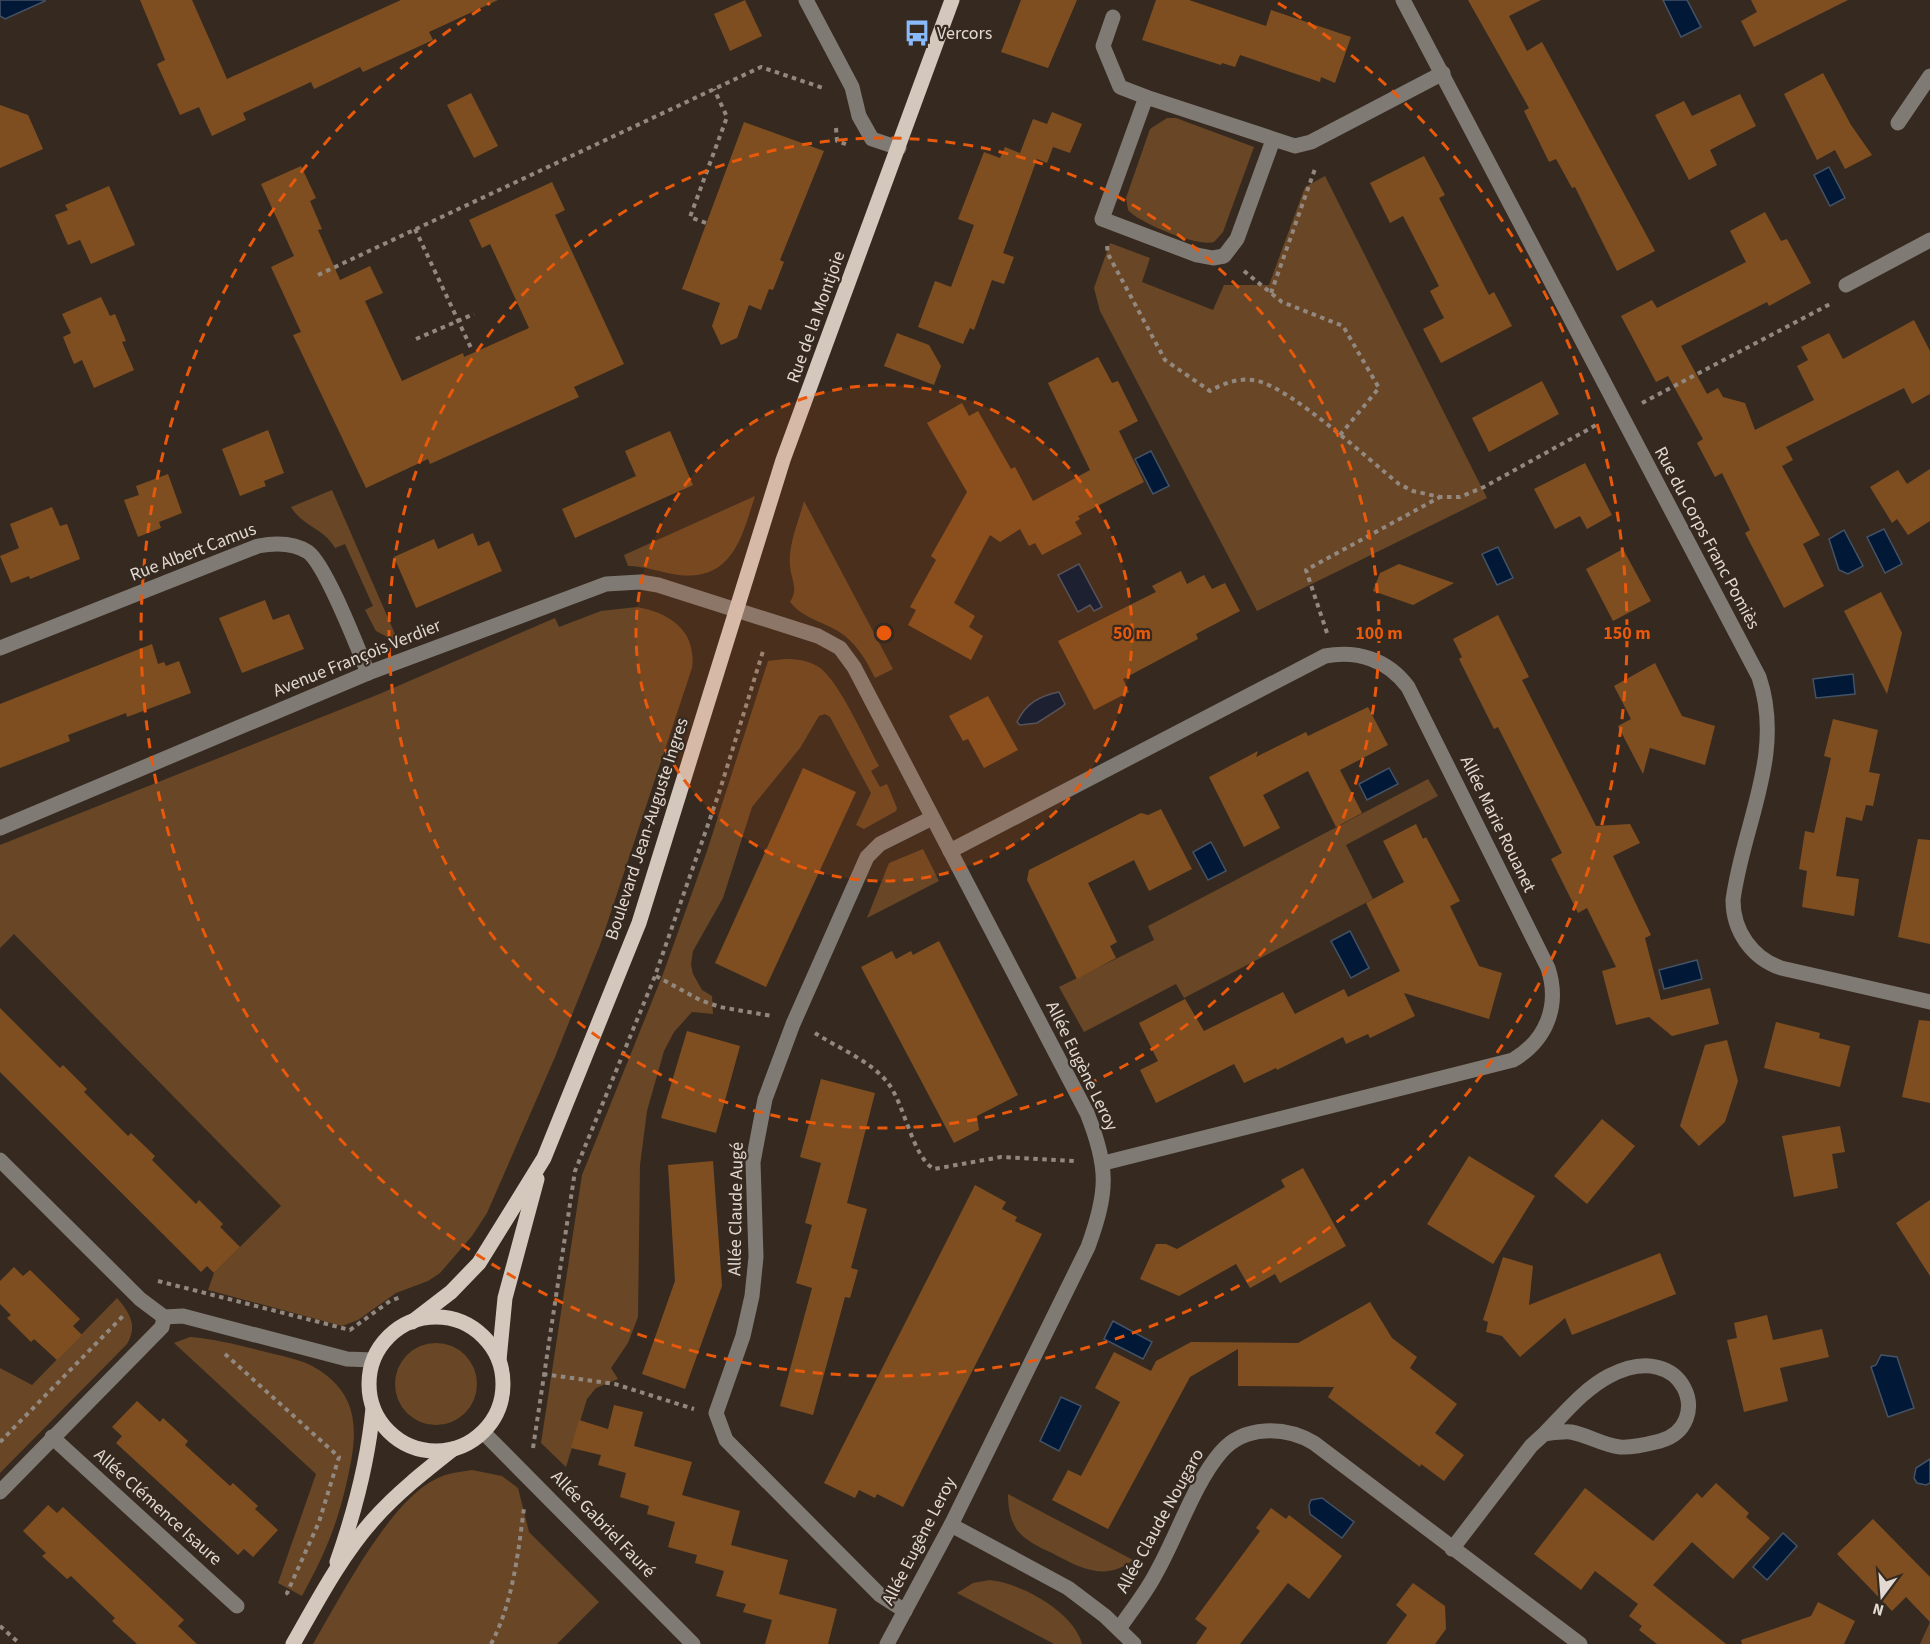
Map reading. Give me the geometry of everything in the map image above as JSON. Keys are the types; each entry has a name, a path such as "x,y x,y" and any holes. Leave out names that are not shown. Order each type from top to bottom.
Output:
{"main road":[{"name":"Rue de la Montjoie","path":"771,500 783,460 952,0"},
{"name":"Boulevard Jean-Auguste Ingres","path":"499,1361 511,1271 541,1164 639,923 771,500"},
{"name":"Boulevard Jean-Auguste Ingres","path":"412,1322 451,1292 479,1263 541,1164"},
{"path":"293,1644 331,1579 372,1521 420,1475 455,1448 483,1432 497,1411 503,1386 499,1361 486,1340 466,1324 439,1318 412,1322 389,1336 374,1360 369,1384 373,1408 371,1436 356,1509 331,1579"},
{"path":"373,1408 392,1435 406,1444 430,1450 455,1448"}],"street":[{"path":"806,0 852,87 859,116 872,140 899,148"},
{"name":"Rue du Corps Franc Pomiès","path":"1403,0 1759,677 1768,705 1769,732 1765,764 1733,900 1735,917 1744,940 1762,959 1781,968 1930,1002"},
{"path":"1113,17 1103,46 1120,87 1295,146 1311,142 1443,73"},
{"path":"1898,123 1930,76"},
{"path":"1146,96 1102,219 1197,255 1213,258 1224,256 1237,239 1273,140"},
{"path":"1846,285 1930,240"},
{"name":"Rue Albert Camus","path":"0,648 258,546 275,544 300,548 316,561 343,614 368,673"},
{"name":"Avenue François Verdier","path":"0,828 368,673 606,584 640,582 657,585 738,610"},
{"name":"Allée Eugène Leroy","path":"738,610 818,636 840,648 854,667 1088,1113 1104,1163 1102,1201 1088,1247 951,1525 887,1644"},
{"name":"Allée Marie Rouanet","path":"950,851 1325,656 1356,654 1378,661 1395,672 1408,687 1548,968 1553,996 1547,1024 1530,1048 1504,1064 1104,1163"},
{"name":"Allée Claude Augé","path":"716,1413 743,1336 752,1296 756,1257 753,1162 757,1131 765,1099 793,1024 867,857 880,844 932,818"},
{"path":"0,1160 140,1299 164,1317 183,1316 347,1359 374,1360"},
{"path":"0,1492 162,1327 164,1317"},
{"path":"1452,1549 1531,1446 1582,1396 1610,1375 1641,1366 1653,1367 1672,1372 1685,1385 1689,1403 1687,1413 1678,1430 1662,1440 1621,1447 1569,1432 1544,1434"},
{"path":"716,1413 726,1440 880,1595 905,1611"},
{"name":"Allée Claude Nougaro","path":"1119,1629 1155,1576 1213,1462 1233,1442 1258,1432 1273,1430 1289,1432 1314,1443 1580,1644"},
{"name":"Allée Gabriel Fauré","path":"483,1432 693,1644"},
{"name":"Allée Clémence Isaure","path":"52,1437 237,1606"},
{"path":"951,1525 1068,1588 1119,1629 1131,1643"}],"path":[{"path":"318,275 761,67 836,93"},
{"path":"706,223 690,217 727,117 714,89"},
{"path":"835,121 837,141 856,148"},
{"path":"1271,293 1327,134"},
{"path":"1102,219 1108,254 1165,360 1210,391 1225,383 1243,379 1276,387 1340,435 1399,484 1413,491 1440,497 1460,497 1484,487 1619,412 1647,401 1838,300 1846,285"},
{"path":"415,229 472,350"},
{"path":"1224,256 1282,302 1343,326 1379,388 1340,435"},
{"path":"416,339 474,314"},
{"path":"1334,654 1306,570 1440,497"},
{"path":"532,1454 575,1171 656,976 719,794 764,648"},
{"path":"656,976 700,1000 720,1007 768,1014 813,1032 882,1076 897,1096 922,1159 934,1169 1001,1157 1104,1163"},
{"path":"0,1442 159,1280 350,1330 390,1301 412,1293"},
{"path":"219,1348 339,1457 319,1522 288,1593 292,1600"},
{"path":"543,1374 615,1384 686,1407 716,1413"},
{"path":"491,1644 500,1628 518,1558 525,1501"},
{"path":"0,1626 20,1644"}],"shaded area":[{"path":"1167,118 1176,118 1254,147 1223,232 1214,242 1206,243 1182,238 1144,221 1128,210 1126,198 1150,129"},
{"path":"1325,176 1487,498 1257,611 1100,311 1094,288 1110,243 1150,258 1142,282 1213,310 1224,285 1269,285 1305,187"},
{"path":"332,490 399,643 376,631 365,610 373,606 345,544 335,548 325,536 301,519 291,507"},
{"path":"755,496 745,526 732,553 712,571 697,575 679,575 628,566 624,555"},
{"path":"804,501 893,669 875,678 864,658 850,640 838,631 812,619 790,602 794,592 790,566 791,549"},
{"path":"637,607 660,614 679,626 690,644 692,668 600,945 555,1057 487,1213 472,1236 440,1273 428,1281 396,1293 358,1320 342,1326 208,1290 214,1273 281,1206 14,934 0,948 0,845 377,695 555,618 559,627 601,611"},
{"path":"801,660 813,664 834,683 879,766 871,771 880,787 887,784 897,808 896,811 864,829 856,825 871,793 830,717 825,714 819,716 800,748 752,807 723,898 693,951 691,964 693,974 702,990 712,996 713,1014 692,1012 674,1032 664,1051 647,1111 640,1165 638,1317 628,1343 611,1368 618,1379 596,1388 587,1399 566,1467 541,1443 582,1175 663,974 707,851 768,661"},
{"path":"1428,779 1438,796 1346,845 1373,899 1184,998 1176,984 1084,1032 1059,987 1154,940 1148,926"},
{"path":"923,849 939,881 867,918 889,863"},
{"path":"117,1298 131,1320 132,1331 127,1344 0,1473 0,1368 32,1385"},
{"path":"190,1337 235,1344 306,1363 333,1381 343,1393 349,1406 354,1434 343,1498 329,1540 302,1596 278,1583 316,1474 174,1343"},
{"path":"436,1343 452,1346 465,1355 474,1368 477,1384 474,1400 465,1413 452,1422 436,1425 420,1422 407,1413 398,1400 395,1384 398,1368 407,1355 420,1346"},
{"path":"472,1470 502,1476 518,1488 529,1532 599,1602 557,1644 313,1644 367,1553 401,1507 419,1490 436,1479"},
{"path":"1008,1494 1133,1560 1123,1567 1112,1570 1092,1570 1073,1564 1038,1546 1017,1530 1010,1513"},
{"path":"990,1580 1003,1582 1031,1593 1058,1610 1077,1632 1082,1644 1054,1644 957,1593 973,1583"},
{"path":"1930,1622 1930,1644 1920,1644"}],"water":[{"path":"0,0 45,1 5,19 0,16"},
{"path":"1663,0 1687,0 1701,27 1681,37"},
{"path":"1829,167 1845,198 1830,206 1814,175"},
{"path":"1151,451 1169,486 1153,494 1135,459"},
{"path":"1884,529 1902,564 1885,573 1867,537"},
{"path":"1844,530 1863,566 1848,574 1839,570 1829,539"},
{"path":"1498,547 1513,578 1497,585 1482,554"},
{"path":"1079,564 1102,607 1094,611 1090,605 1078,612 1058,575"},
{"path":"1853,674 1855,694 1816,698 1813,679"},
{"path":"1059,692 1065,704 1062,707 1037,723 1020,725 1017,722 1034,701"},
{"path":"1389,768 1398,784 1367,800 1359,784"},
{"path":"1211,842 1226,871 1208,880 1193,852"},
{"path":"1350,931 1369,968 1351,978 1331,941"},
{"path":"1697,960 1702,979 1664,989 1659,970"},
{"path":"1113,1321 1152,1342 1143,1359 1104,1339"},
{"path":"1881,1355 1897,1357 1914,1408 1888,1417 1871,1367 1876,1365"},
{"path":"1061,1397 1081,1406 1059,1451 1040,1441"},
{"path":"1930,1459 1930,1483 1926,1485 1917,1483 1914,1478 1916,1468"},
{"path":"1322,1498 1354,1522 1342,1538 1310,1514 1311,1500"},
{"path":"1783,1533 1797,1546 1767,1580 1753,1567"}],"building":[{"path":"140,0 192,0 227,79 401,0 498,0 429,32 433,40 363,72 360,67 314,89 311,82 243,113 246,120 212,136 199,107 180,115 157,64 165,60"},
{"path":"745,0 762,36 730,51 714,14"},
{"path":"1021,0 1077,0 1048,68 1001,52"},
{"path":"1156,0 1189,0 1266,26 1271,10 1351,37 1335,83 1321,77 1320,82 1240,55 1235,67 1222,63 1221,65 1142,40"},
{"path":"1468,0 1541,0 1509,16 1527,51 1542,42 1655,251 1617,271 1575,187 1572,188 1556,159 1549,162 1524,111 1529,108"},
{"path":"1751,0 1848,0 1754,47 1741,21 1757,12"},
{"path":"1823,73 1851,125 1872,155 1845,169 1835,150 1817,160 1784,94"},
{"path":"471,93 498,146 474,158 447,105"},
{"path":"1740,94 1756,126 1710,150 1717,165 1689,180 1655,115 1684,101 1692,116"},
{"path":"0,105 28,115 43,149 0,168"},
{"path":"1052,112 1082,124 1070,153 1053,147 1047,163 1037,159 1003,253 1014,257 1004,284 992,280 974,330 970,328 963,344 918,327 935,281 951,287 974,225 958,219 984,152 1000,158 1005,147 1020,153 1033,119 1047,124"},
{"path":"744,122 824,151 780,260 784,262 773,290 769,289 761,310 749,305 737,338 721,345 712,326 720,303 682,289"},
{"path":"1424,156 1445,195 1439,198 1489,295 1494,292 1512,326 1441,363 1423,329 1444,318 1430,291 1439,286 1403,216 1390,223 1370,183"},
{"path":"301,166 316,198 310,201 322,229 318,230 340,280 370,266 383,293 365,301 402,381 463,353 464,357 529,328 490,244 482,248 469,220 552,182 565,210 555,215 624,364 574,387 579,397 430,464 428,459 366,488 293,335 301,332 271,267 294,256 261,184"},
{"path":"109,186 135,245 91,264 80,240 68,245 55,215 68,210 65,205"},
{"path":"1765,212 1781,241 1787,239 1811,283 1769,306 1767,302 1681,346 1707,394 1718,388 1723,397 1745,403 1755,430 1814,400 1797,366 1808,360 1801,347 1829,333 1843,359 1914,320 1930,351 1930,394 1912,404 1904,388 1786,447 1793,460 1782,466 1820,535 1803,544 1824,586 1784,608 1745,533 1750,530 1722,473 1715,477 1697,443 1703,439 1668,376 1656,382 1621,316 1652,300 1657,308 1746,262 1730,231"},
{"path":"101,297 110,316 115,314 126,341 122,342 134,370 94,388 82,360 74,364 63,337 71,333 62,314"},
{"path":"897,333 929,345 941,366 934,385 884,366"},
{"path":"1098,357 1112,383 1118,381 1138,421 1119,431 1144,482 1078,516 1080,519 1075,522 1082,534 1042,555 1035,543 1029,546 1020,529 1000,542 990,535 954,603 975,616 969,627 983,636 971,660 908,625 916,610 910,607 936,560 931,556 967,492 927,423 962,403 969,416 978,411 1011,469 1015,467 1033,501 1090,470 1048,383"},
{"path":"1542,381 1559,414 1489,452 1472,418"},
{"path":"268,430 284,473 264,481 266,486 240,496 222,449"},
{"path":"670,431 693,485 575,538 562,509 636,476 625,451"},
{"path":"1585,463 1612,515 1587,529 1580,516 1555,529 1534,489"},
{"path":"1930,469 1930,521 1908,535 1897,519 1892,523 1870,487 1898,470 1907,484"},
{"path":"168,474 182,513 159,522 161,528 138,537 124,500 139,495 136,486"},
{"path":"52,507 60,526 67,524 80,559 30,579 29,576 11,583 0,556 19,548 10,524"},
{"path":"473,533 478,546 489,541 502,571 416,608 394,557 434,539 438,549"},
{"path":"1623,549 1651,601 1613,621 1586,569"},
{"path":"1399,564 1454,583 1413,605 1373,591 1380,573"},
{"path":"1181,571 1187,584 1204,575 1212,589 1225,583 1240,611 1196,634 1198,639 1123,679 1129,692 1094,710 1058,641 1156,592 1152,586"},
{"path":"1881,592 1902,633 1887,694 1844,611"},
{"path":"265,600 273,620 289,614 304,649 242,673 219,618"},
{"path":"1498,615 1529,677 1522,680 1596,826 1630,824 1640,843 1613,856 1651,935 1645,938 1661,1000 1710,988 1719,1024 1672,1036 1649,1017 1616,1025 1602,971 1616,967 1587,908 1578,913 1551,859 1562,853 1498,727 1494,729 1459,659 1462,657 1453,639"},
{"path":"152,644 158,664 164,662 166,666 179,661 191,693 127,717 126,713 68,735 70,741 0,768 0,704"},
{"path":"1655,663 1682,716 1715,726 1705,765 1650,748 1643,774 1618,726 1631,719 1614,686"},
{"path":"988,696 1018,750 984,768 968,739 963,741 949,716"},
{"path":"1368,707 1388,745 1340,770 1362,813 1336,827 1308,771 1263,795 1280,828 1244,847 1209,777 1258,751 1256,757 1306,732 1308,736"},
{"path":"1833,719 1878,730 1869,772 1880,774 1873,806 1866,805 1862,821 1846,817 1836,876 1859,879 1854,916 1802,907 1807,871 1799,869 1805,831 1814,833 1831,758 1824,756"},
{"path":"803,768 856,792 766,987 715,963"},
{"path":"1161,809 1192,869 1149,891 1134,860 1088,883 1117,942 1110,946 1116,958 1077,979 1027,880 1029,870 1141,813 1148,815"},
{"path":"1416,824 1423,839 1426,837 1460,901 1450,906 1479,966 1502,973 1489,1019 1404,993 1415,1016 1370,1038 1368,1034 1346,1044 1343,1037 1277,1070 1276,1068 1244,1083 1234,1064 1156,1103 1140,1070 1158,1061 1139,1023 1185,999 1204,1031 1283,992 1295,1014 1344,989 1348,997 1400,971 1366,903 1404,882 1383,841"},
{"path":"1918,839 1930,840 1930,944 1898,937"},
{"path":"939,941 1018,1095 977,1116 979,1130 954,1143 861,967 892,951 896,959 911,951 913,955"},
{"path":"0,1008 60,1068 63,1065 87,1089 84,1092 128,1136 131,1133 155,1156 152,1160 196,1204 199,1200 223,1224 220,1227 240,1247 214,1273 207,1266 201,1272 0,1072"},
{"path":"1919,1020 1930,1021 1930,1103 1902,1097"},
{"path":"1776,1022 1820,1033 1819,1038 1850,1046 1840,1087 1764,1068"},
{"path":"687,1031 740,1046 716,1133 661,1118"},
{"path":"1727,1040 1738,1081 1725,1122 1699,1146 1680,1126 1705,1045"},
{"path":"821,1079 875,1093 847,1203 867,1209 851,1268 858,1270 850,1298 845,1297 813,1415 780,1406 812,1288 796,1283 812,1225 805,1223 821,1163 800,1157"},
{"path":"1602,1119 1635,1146 1587,1204 1554,1176"},
{"path":"1840,1126 1845,1152 1832,1154 1838,1188 1794,1197 1782,1136"},
{"path":"1469,1156 1535,1196 1493,1264 1427,1224"},
{"path":"713,1161 722,1286 685,1389 642,1374 675,1281 668,1165"},
{"path":"1303,1168 1346,1246 1280,1283 1275,1274 1250,1288 1236,1264 1179,1296 1140,1279 1156,1244 1166,1244 1177,1249 1285,1187 1281,1180"},
{"path":"975,1185 1006,1202 1002,1209 1017,1217 1015,1221 1042,1234 903,1507 877,1494 875,1498 859,1490 855,1498 824,1483"},
{"path":"1930,1200 1930,1276 1896,1223"},
{"path":"1660,1253 1676,1294 1572,1335 1565,1318 1520,1357 1502,1336 1486,1332 1488,1322 1483,1320 1503,1257 1533,1266 1529,1305"},
{"path":"14,1267 23,1276 30,1270 80,1319 73,1326 82,1335 57,1360 34,1339 31,1342 7,1318 11,1315 0,1304 0,1281"},
{"path":"1370,1302 1392,1338 1417,1357 1410,1368 1457,1404 1435,1433 1464,1455 1444,1481 1421,1464 1420,1467 1328,1397 1334,1387 1238,1386 1238,1349 1190,1377 1108,1529 1052,1500 1068,1470 1081,1476 1120,1402 1095,1388 1114,1352 1151,1371 1156,1361 1191,1342 1298,1343"},
{"path":"1767,1315 1773,1340 1822,1329 1829,1357 1780,1368 1788,1401 1744,1412 1727,1340 1737,1338 1734,1323"},
{"path":"137,1401 160,1422 163,1418 188,1441 185,1445 230,1486 233,1483 258,1506 255,1509 278,1530 253,1557 244,1549 238,1555 116,1443 122,1436 112,1427"},
{"path":"614,1405 643,1412 634,1446 692,1462 682,1495 740,1511 731,1545 788,1560 779,1594 837,1609 828,1644 765,1644 772,1620 743,1612 746,1604 716,1596 724,1571 695,1563 697,1555 668,1547 675,1522 647,1514 649,1506 620,1497 626,1473 598,1465 601,1455 571,1448 579,1420 608,1429"},
{"path":"1716,1483 1749,1513 1746,1517 1770,1538 1733,1579 1692,1542 1653,1585 1726,1644 1657,1644 1639,1630 1642,1626 1629,1616 1638,1604 1595,1571 1581,1590 1534,1554 1585,1488 1653,1541 1697,1493 1702,1498"},
{"path":"48,1505 57,1513 63,1507 133,1572 184,1620 178,1626 197,1644 137,1644 112,1621 115,1618 71,1576 67,1579 42,1556 46,1553 23,1531"},
{"path":"1271,1508 1286,1519 1289,1515 1342,1556 1309,1599 1288,1583 1240,1644 1196,1644 1207,1628 1195,1619 1260,1531 1256,1528"},
{"path":"1873,1519 1930,1577 1930,1622 1906,1597 1892,1611 1837,1554"},
{"path":"1413,1583 1445,1606 1446,1629 1435,1644 1386,1644 1407,1615 1396,1605"},
{"path":"1818,1602 1855,1621 1844,1644 1742,1644 1741,1640 1811,1616"}],"place":[{"name":"Vercors","path":"917,33"}]}
